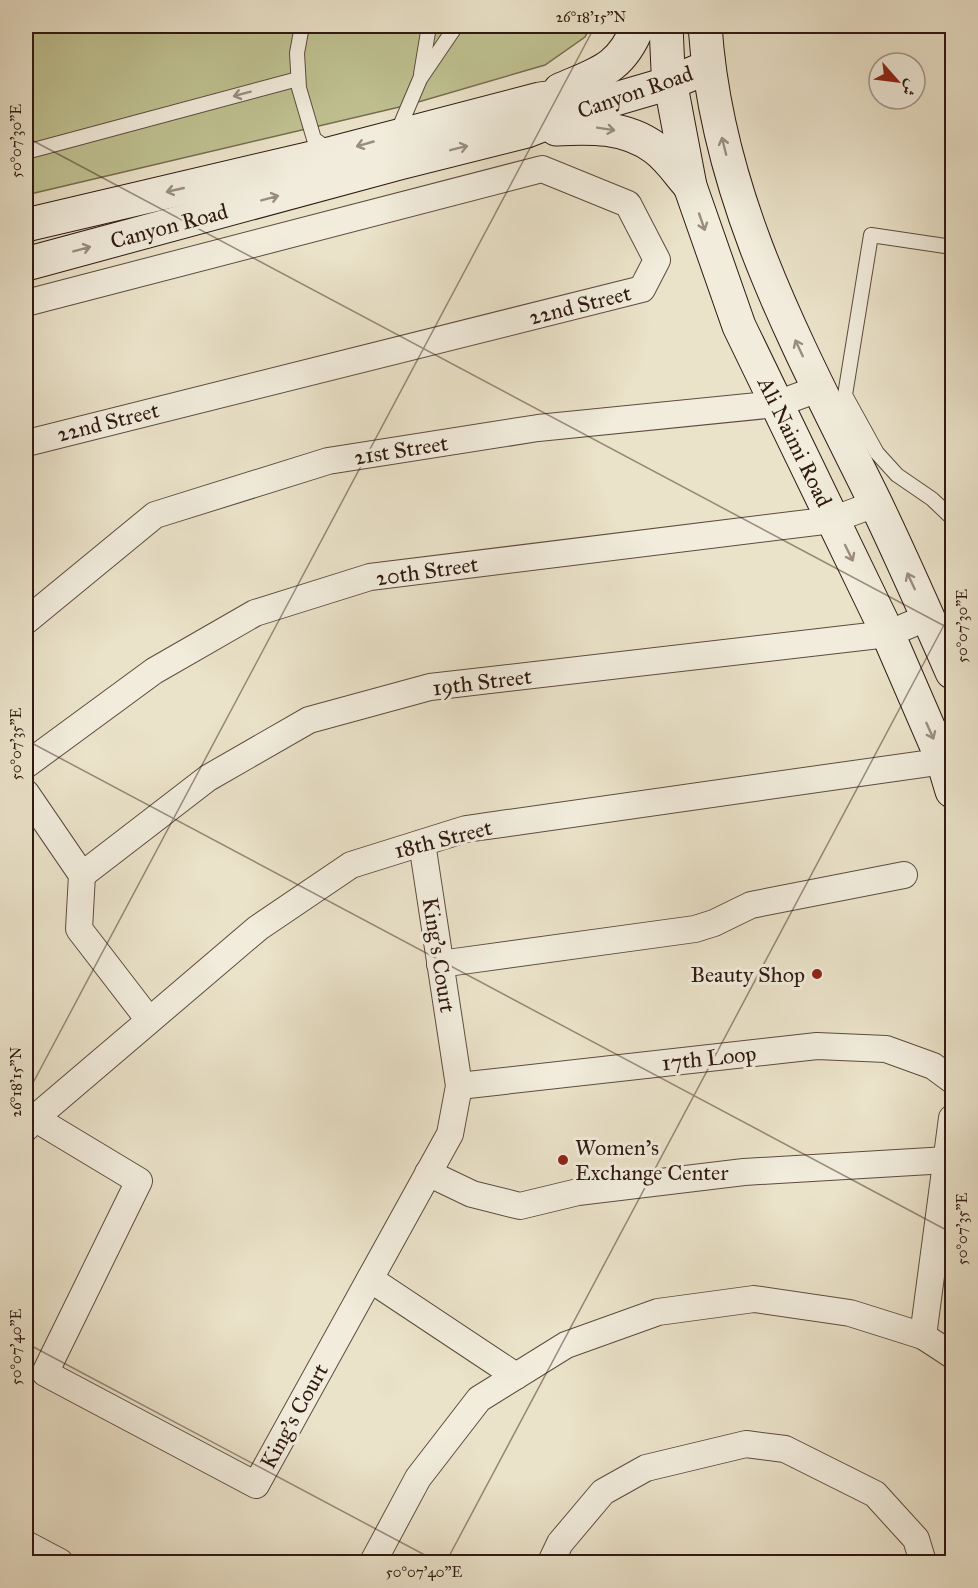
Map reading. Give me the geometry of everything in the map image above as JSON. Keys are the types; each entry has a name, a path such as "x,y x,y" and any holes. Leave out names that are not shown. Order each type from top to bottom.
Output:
{"main road":[{"path":"540,99 607,69 620,58 633,39 638,26"},
{"name":"Ali Naimi Road","path":"666,26 669,76 690,186 739,326 888,634 949,771"},
{"name":"Ali Naimi Road","path":"705,26 708,68 715,107 734,184 750,234 775,298 876,504 952,672"},
{"name":"Canyon Road","path":"26,264 398,149 540,99 584,95 708,68"},
{"name":"Canyon Road","path":"26,225 333,153 398,149 527,131 669,76"},
{"path":"527,131 595,127 616,130 655,148 690,186"}],"street":[{"name":"22nd Street","path":"26,303 542,169 628,204 657,260 642,289 26,446"},
{"name":"21st Street","path":"26,621 155,515 328,461 538,428 777,404 818,389"},
{"name":"20th Street","path":"26,765 153,670 255,613 360,580 832,520 876,504"},
{"name":"19th Street","path":"82,875 208,778 309,720 430,687 888,634 928,617"},
{"name":"18th Street","path":"29,1120 258,928 351,865 466,829 949,771"},
{"path":"26,793 82,875 79,929 149,1020"},
{"name":"King's Court","path":"29,1120 139,1181 45,1373 256,1485 450,1134 459,1086 422,843"},
{"path":"440,964 695,929 714,923 751,905 904,875"},
{"name":"17th Loop","path":"459,1086 818,1046 886,1049 933,1066 952,1080"},
{"path":"923,1336 952,1118"},
{"path":"428,1173 472,1194 520,1206 578,1192 744,1172 947,1160"},
{"path":"370,1279 516,1376"},
{"path":"373,1563 418,1478 478,1399 567,1345 658,1312 754,1299 850,1313 923,1336 952,1355"},
{"path":"551,1563 560,1543 603,1491 646,1468 746,1444 785,1449 875,1494 916,1539 923,1563"},
{"path":"26,1544 60,1563"}],"lane":[{"path":"302,26 297,53 299,88 314,139 333,153"},
{"path":"398,149 420,79 429,26"},
{"path":"420,79 456,26"},
{"path":"26,152 298,79"},
{"path":"952,247 872,235 844,395 877,453 897,475 932,499 952,518"}],"green space":[{"path":"26,26 591,26 585,37 545,65 408,105 26,195"}],"place":[{"name":"Beauty Shop","path":"817,974"},
{"name":"Women's Exchange Center","path":"563,1160"}]}
